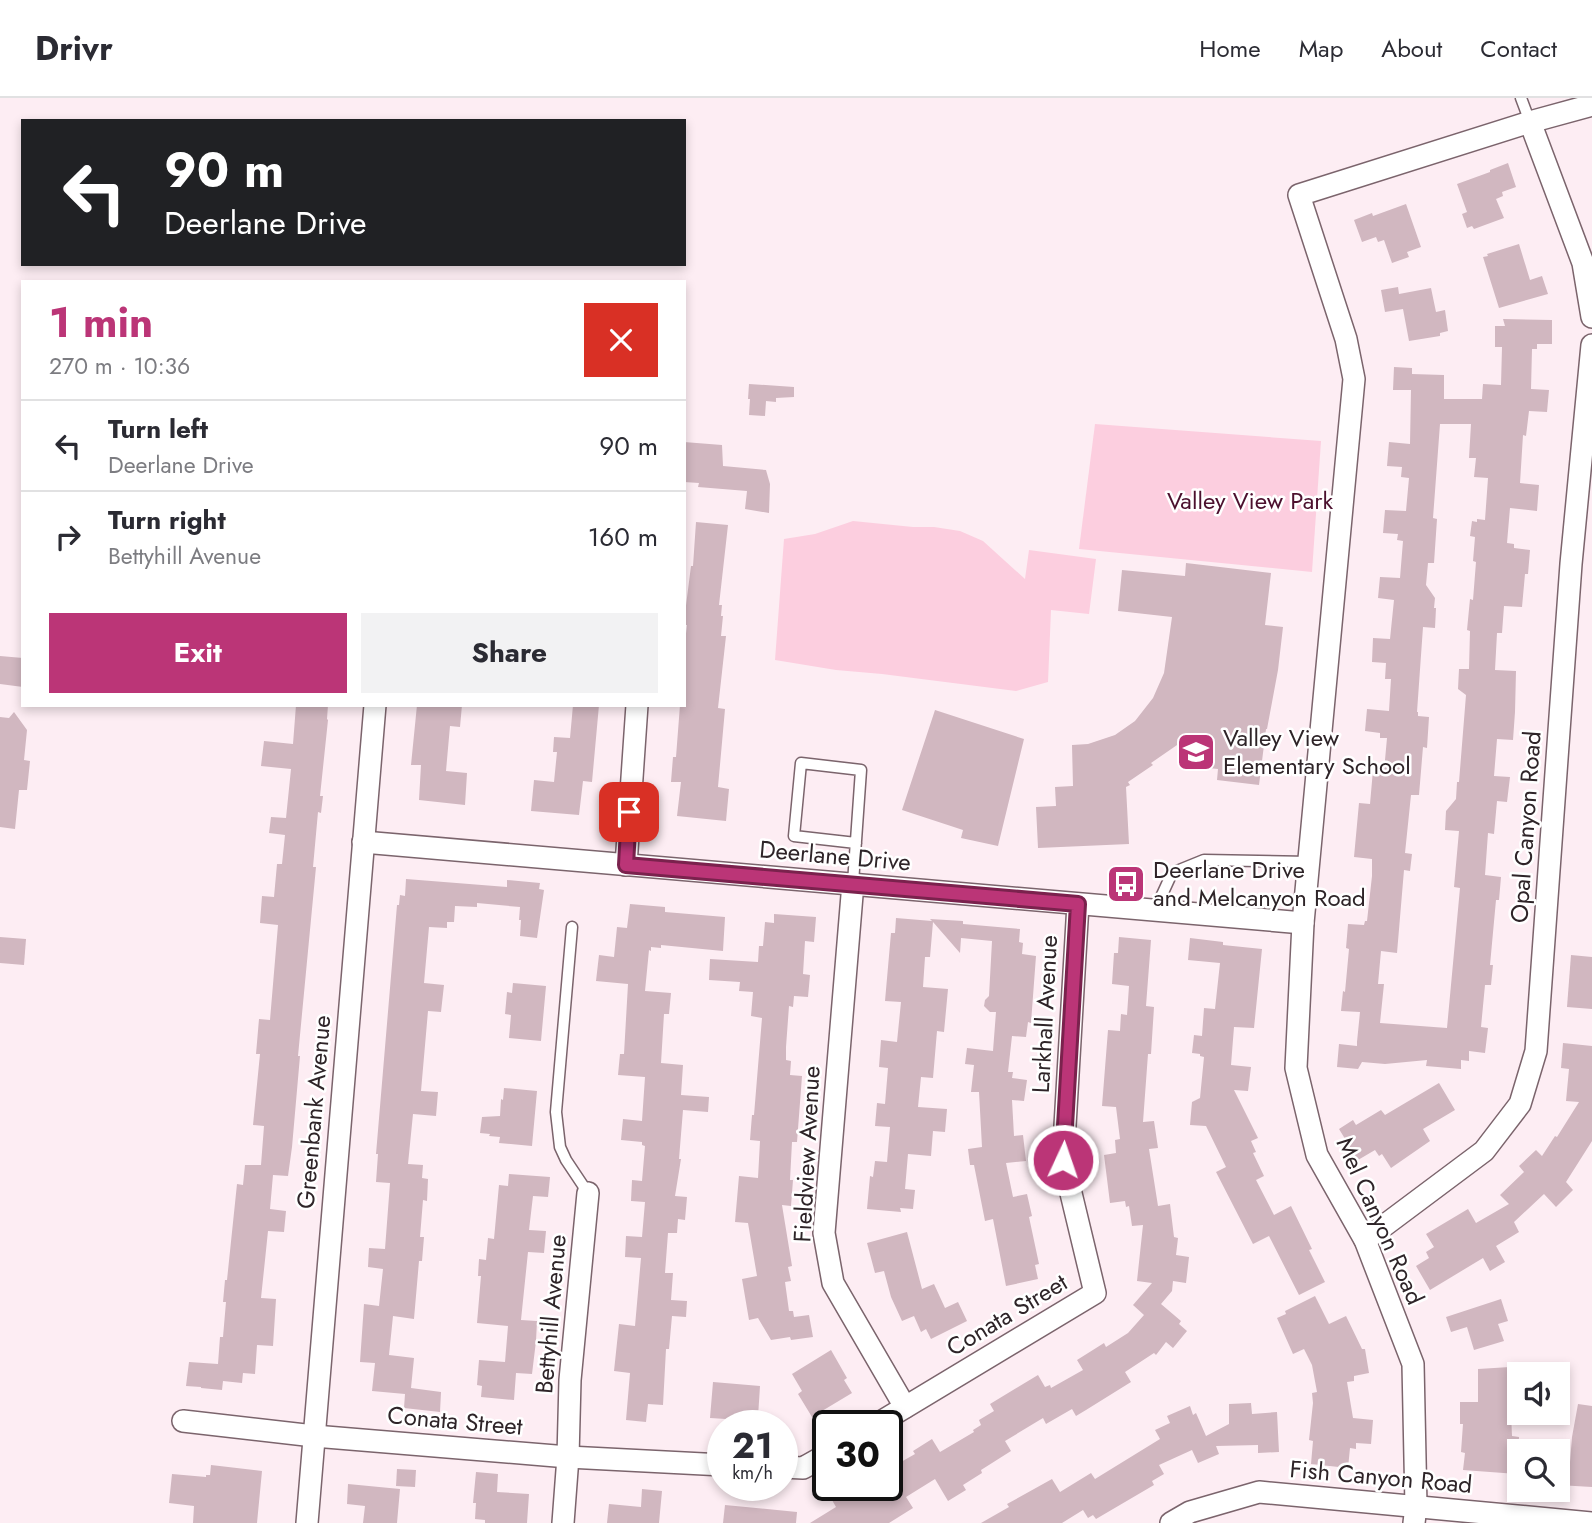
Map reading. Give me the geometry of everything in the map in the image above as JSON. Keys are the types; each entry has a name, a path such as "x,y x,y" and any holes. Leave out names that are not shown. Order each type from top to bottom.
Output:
{"street":[{"path":"1592,104 1530,122 1583,263 1592,317"},
{"name":"Mel Canyon Road","path":"1415,1515 1413,1364 1365,1240 1317,1155 1296,1068 1303,923 1354,379 1346,339 1299,195 1530,122"},
{"name":"Opal Canyon Road","path":"1365,1240 1484,1151 1520,1104 1536,1051 1571,565 1592,345"},
{"name":"Greenbank Avenue","path":"307,1523 375,707"},
{"path":"626,865 637,707"},
{"name":"Deerlane Drive","path":"363,842 1303,923"},
{"name":"Fieldview Avenue","path":"853,883 824,1233 833,1283 905,1407"},
{"name":"Larkhall Avenue","path":"1078,904 1063,1160 1095,1293"},
{"name":"Bettyhill Avenue","path":"563,1523 570,1380 588,1193"},
{"name":"Conata Street","path":"900,1410 1095,1293"},
{"name":"Conata Street","path":"183,1421 314,1436 568,1457 707,1464"},
{"name":"Fish Canyon Road","path":"1171,1523 1189,1512 1259,1492 1415,1515 1592,1523"}],"lane":[{"path":"1521,98 1530,122"},
{"path":"853,883 856,843 861,770 801,764 794,836 856,843"},
{"path":"1155,910 1172,873 1204,860 1309,862"},
{"path":"572,928 556,1112 560,1147 588,1193"}],"green space":[{"name":"Valley View Park","path":"1095,424 1321,441 1312,572 1079,549"},
{"path":"853,521 960,531 983,541 1025,579 1029,550 1096,559 1089,614 1051,610 1048,682 1016,691 836,670 775,660 784,539 815,534"}],"building":[{"path":"1508,163 1516,187 1502,192 1503,196 1496,199 1504,218 1474,229 1472,226 1467,228 1462,214 1467,212 1457,184"},
{"path":"1406,204 1421,247 1407,252 1409,257 1392,263 1384,240 1378,242 1376,237 1362,242 1354,220"},
{"path":"1519,244 1530,280 1542,276 1548,294 1499,308 1483,257"},
{"path":"1398,287 1399,294 1431,288 1436,312 1445,310 1448,331 1440,333 1440,336 1409,341 1403,309 1385,312 1381,290"},
{"path":"1503,319 1552,320 1552,344 1537,344 1537,349 1532,349 1531,389 1549,390 1547,412 1529,411 1526,436 1523,435 1520,483 1539,485 1537,511 1510,508 1507,543 1514,544 1514,548 1530,550 1522,607 1504,606 1502,633 1497,633 1495,670 1516,671 1515,712 1513,740 1497,739 1494,776 1510,777 1507,802 1497,801 1494,834 1488,833 1485,875 1501,877 1499,900 1496,900 1490,965 1493,965 1491,985 1485,985 1481,1027 1488,1028 1485,1053 1469,1051 1469,1061 1461,1060 1461,1069 1426,1066 1427,1060 1385,1064 1362,1062 1358,1069 1337,1067 1339,1044 1357,1046 1360,1012 1341,1011 1349,949 1346,948 1348,924 1364,925 1367,921 1372,876 1372,859 1354,857 1359,803 1370,804 1373,770 1384,771 1387,738 1380,738 1380,733 1365,731 1367,709 1389,711 1391,679 1385,679 1386,663 1372,662 1373,638 1390,639 1394,600 1378,598 1380,577 1400,578 1403,541 1397,540 1398,534 1383,533 1385,510 1406,511 1409,478 1401,477 1402,467 1387,466 1389,442 1410,444 1411,390 1393,390 1394,367 1412,368 1412,374 1444,375 1444,399 1482,399 1483,384 1501,385 1502,347 1495,347 1495,326 1505,326","holes":["1440,424 1471,424 1469,458 1476,458 1474,477 1488,478 1485,520 1472,521 1470,536 1475,537 1473,561 1476,562 1467,630 1470,631 1469,669 1459,669 1458,689 1466,695 1459,782 1456,799 1446,811 1445,830 1459,831 1454,887 1460,888 1447,1028 1380,1023 1384,984 1378,984 1381,951 1397,953 1404,870 1410,871 1412,854 1405,853 1411,795 1419,795 1423,747 1427,748 1429,717 1418,716 1417,712 1423,627 1435,628 1435,598 1426,585 1428,563 1434,563 1437,519 1433,518"]},
{"path":"749,384 794,387 794,397 776,398 776,402 766,401 765,416 749,415"},
{"path":"686,442 722,445 723,466 766,470 770,484 769,513 745,509 747,491 698,487 699,483 686,482"},
{"path":"696,522 728,525 719,605 722,605 723,616 721,636 726,636 718,708 725,709 718,787 729,789 726,821 677,816 681,782 671,782 680,707 686,707 686,605 693,566"},
{"path":"1186,563 1271,573 1265,625 1283,627 1259,785 1217,780 1218,769 1189,766 1193,734 1128,782 1129,844 1038,848 1036,807 1056,806 1055,787 1073,786 1072,745 1088,744 1115,735 1135,721 1153,698 1164,673 1172,617 1118,611 1122,570 1185,576"},
{"path":"0,656 21,658 21,687 0,684"},
{"path":"296,707 328,707 320,796 323,796 321,813 318,812 313,867 316,867 292,1147 288,1176 273,1175 270,1209 286,1211 284,1232 268,1231 261,1298 276,1299 273,1346 257,1345 255,1374 243,1373 242,1383 223,1381 222,1390 186,1386 189,1362 218,1364 220,1337 223,1337 225,1280 237,1184 243,1185 245,1165 261,1165 264,1126 253,1125 260,1054 256,1054 259,1019 270,1020 278,925 260,923 262,896 274,897 277,864 282,864 285,835 269,833 271,817 286,818 291,769 261,766 264,741 293,744"},
{"path":"417,707 462,707 460,727 450,726 446,771 467,773 465,805 419,800 421,765 411,765"},
{"path":"573,707 599,707 592,782 583,781 579,815 531,811 534,780 554,782 557,752 553,752 554,737 570,738"},
{"path":"935,710 1024,739 998,846 961,838 963,830 902,810"},
{"path":"14,712 27,730 24,760 30,761 27,790 19,790 15,829 0,827 0,717 9,718"},
{"path":"406,879 507,887 507,880 540,883 539,889 544,890 537,938 520,936 520,907 477,903 477,907 455,906 454,922 447,922 447,928 429,927 424,983 444,985 441,1012 428,1011 421,1091 438,1092 436,1116 413,1114 408,1164 423,1165 422,1178 428,1179 420,1237 424,1237 422,1261 419,1261 414,1319 393,1316 389,1355 414,1358 411,1388 441,1392 440,1412 404,1408 405,1394 372,1391 375,1363 360,1362 364,1304 379,1306 383,1269 368,1267 369,1248 385,1249 390,1183 376,1182 376,1154 397,905 400,895 405,896"},
{"path":"630,904 665,907 665,912 725,917 723,951 661,945 661,948 651,947 651,951 649,950 645,991 671,993 669,1014 664,1014 661,1063 683,1065 681,1095 709,1097 708,1112 683,1110 681,1159 675,1196 687,1197 685,1220 678,1219 677,1233 668,1233 665,1273 673,1273 671,1300 687,1301 686,1317 672,1316 669,1349 666,1349 663,1405 648,1404 646,1422 626,1420 630,1373 614,1371 619,1324 635,1326 641,1258 625,1257 626,1236 642,1237 645,1202 631,1201 632,1180 642,1181 645,1146 642,1142 621,1140 623,1119 642,1121 645,1077 618,1075 620,1054 624,1054 628,984 596,981 599,955 614,957 617,927 627,928"},
{"path":"774,914 816,917 814,942 805,941 803,974 810,975 808,997 794,996 793,1007 789,1006 786,1047 786,1060 791,1061 790,1075 802,1076 797,1142 792,1142 791,1206 782,1205 792,1266 788,1267 791,1281 785,1282 789,1311 793,1311 794,1317 809,1315 813,1337 791,1340 790,1337 771,1340 758,1318 749,1320 742,1279 757,1276 748,1223 735,1222 739,1176 758,1178 760,1141 750,1140 762,1018 751,1016 753,992 739,991 740,982 709,980 710,959 758,962 759,946 763,946 765,922 774,923"},
{"path":"896,918 963,921 963,924 1020,929 1022,954 1036,956 1031,1023 1028,1022 1026,1037 1012,1036 1008,1072 1013,1072 1012,1078 1027,1080 1024,1101 1012,1100 1014,1136 1023,1135 1026,1161 1006,1163 1013,1197 1027,1194 1039,1264 1035,1265 1038,1279 1006,1286 993,1219 985,1221 974,1165 970,1165 968,1149 982,1147 979,1092 971,1092 974,1065 965,1064 967,1048 993,1051 996,1012 990,1012 984,1006 989,996 992,941 961,938 960,953 933,922 930,957 925,957 923,987 948,989 944,1032 937,1031 933,1078 921,1077 918,1107 947,1109 945,1132 933,1131 931,1156 908,1154 905,1189 915,1190 913,1209 900,1208 901,1212 867,1209 870,1176 873,1177 875,1161 887,1162 890,1127 875,1126 877,1103 885,1104 888,1068 879,1067 881,1040 897,1042 901,1002 885,1001 891,933 895,933"},
{"path":"0,937 26,939 24,965 0,963"},
{"path":"1119,937 1151,940 1146,1006 1154,1007 1143,1122 1154,1121 1158,1148 1149,1149 1158,1206 1170,1204 1174,1237 1178,1238 1176,1255 1189,1257 1186,1283 1173,1281 1172,1291 1161,1304 1181,1321 1179,1324 1187,1331 1173,1348 1166,1342 1156,1355 1154,1353 1125,1372 1131,1382 1086,1410 1076,1416 1072,1409 1046,1424 1043,1418 1005,1441 1011,1451 981,1470 982,1473 963,1485 966,1490 948,1501 935,1479 906,1497 913,1508 889,1523 810,1523 836,1507 833,1501 903,1501 903,1461 915,1454 913,1451 932,1439 940,1452 974,1432 973,1430 981,1425 979,1420 994,1411 990,1404 1038,1375 1045,1387 1050,1385 1051,1388 1083,1370 1077,1360 1104,1343 1106,1347 1128,1333 1144,1315 1133,1305 1152,1283 1137,1281 1143,1225 1132,1226 1129,1206 1126,1207 1125,1201 1110,1203 1104,1155 1116,1153 1115,1140 1120,1139 1116,1107 1102,1106 1108,1030 1120,1031 1121,1014 1127,1015 1129,986 1112,984 1114,953 1118,953"},
{"path":"1190,938 1262,949 1254,1028 1234,1027 1231,1065 1251,1067 1248,1091 1234,1090 1258,1138 1251,1141 1256,1152 1253,1153 1264,1176 1256,1180 1274,1215 1291,1206 1325,1282 1299,1295 1269,1236 1253,1244 1216,1172 1226,1167 1206,1126 1190,1125 1192,1102 1200,1098 1204,1057 1192,1053 1194,1035 1202,1036 1204,1008 1215,1009 1220,963 1188,960"},
{"path":"1571,955 1592,957 1592,1009 1567,1007"},
{"path":"513,983 546,986 541,1041 509,1038 511,1015 505,1014 507,992 512,993"},
{"path":"1563,1043 1592,1046 1592,1141 1566,1182 1573,1190 1556,1207 1544,1194 1514,1222 1519,1232 1496,1246 1505,1262 1490,1271 1483,1258 1430,1290 1416,1266 1429,1258 1426,1252 1434,1247 1426,1234 1468,1209 1476,1223 1509,1204 1500,1195 1524,1172 1519,1166 1536,1150 1542,1156 1579,1102 1566,1101 1569,1069 1561,1068"},
{"path":"1439,1083 1455,1110 1423,1129 1430,1141 1391,1168 1382,1154 1379,1156 1375,1150 1358,1160 1339,1129 1353,1120 1356,1125 1381,1110 1385,1115"},
{"path":"504,1088 537,1091 532,1146 499,1143 500,1137 480,1133 482,1117 500,1116"},
{"path":"509,1174 550,1177 548,1197 533,1196 529,1230 546,1231 544,1253 528,1252 521,1320 537,1321 536,1341 532,1374 516,1373 514,1400 481,1397 482,1386 477,1385 479,1360 505,1362 508,1326 477,1323 481,1276 478,1276 479,1259 486,1260 488,1238 494,1239 499,1185 508,1186"},
{"path":"907,1232 922,1289 934,1284 945,1308 958,1302 967,1321 931,1339 926,1329 921,1332 914,1316 902,1321 891,1297 884,1271 875,1273 867,1243"},
{"path":"1315,1296 1329,1324 1346,1316 1362,1349 1365,1349 1369,1373 1354,1376 1354,1381 1347,1382 1353,1418 1373,1420 1371,1444 1356,1443 1356,1449 1350,1448 1348,1468 1311,1464 1313,1441 1309,1440 1312,1393 1317,1392 1312,1365 1304,1349 1293,1354 1277,1318"},
{"path":"1501,1299 1508,1321 1498,1324 1504,1341 1474,1350 1467,1327 1451,1332 1446,1317"},
{"path":"831,1350 852,1393 824,1410 812,1410 812,1417 798,1394 802,1391 792,1374"},
{"path":"1507,1367 1507,1425 1512,1425 1512,1436 1519,1437 1507,1439 1507,1473 1463,1470 1465,1453 1461,1452 1463,1424 1460,1424 1460,1402 1478,1402 1478,1369"},
{"path":"713,1382 760,1386 758,1410 711,1410"},
{"path":"1251,1403 1252,1414 1277,1412 1279,1452 1258,1453 1258,1445 1216,1446 1219,1454 1198,1463 1192,1450 1159,1465 1164,1474 1152,1481 1154,1485 1096,1519 1093,1515 1088,1518 1083,1510 1062,1523 981,1523 1009,1507 1007,1504 1052,1479 1060,1492 1091,1473 1095,1479 1160,1439 1155,1430 1170,1423 1167,1416 1190,1406 1206,1436 1229,1424 1229,1404"},
{"path":"1578,1404 1592,1406 1592,1487 1570,1486 1572,1437"},
{"path":"211,1465 262,1471 257,1523 193,1523 194,1506 169,1503 172,1474 206,1477 210,1475"},
{"path":"397,1469 416,1470 415,1487 396,1486"},
{"path":"476,1472 498,1474 497,1492 529,1494 527,1523 485,1523 485,1520 475,1519 476,1503 473,1503"},
{"path":"348,1484 400,1489 397,1523 363,1523 365,1506 347,1504"},
{"path":"642,1489 662,1491 659,1523 607,1523 609,1504 641,1507"},
{"path":"725,1505 797,1512 796,1523 723,1523"}],"place":[{"name":"Valley View Elementary School","path":"1196,752"},
{"name":"Deerlane Drive and Melcanyon Road","path":"1126,884"}],"route":[{"path":"629,812 626,865 1078,904 1063,1160"}]}
